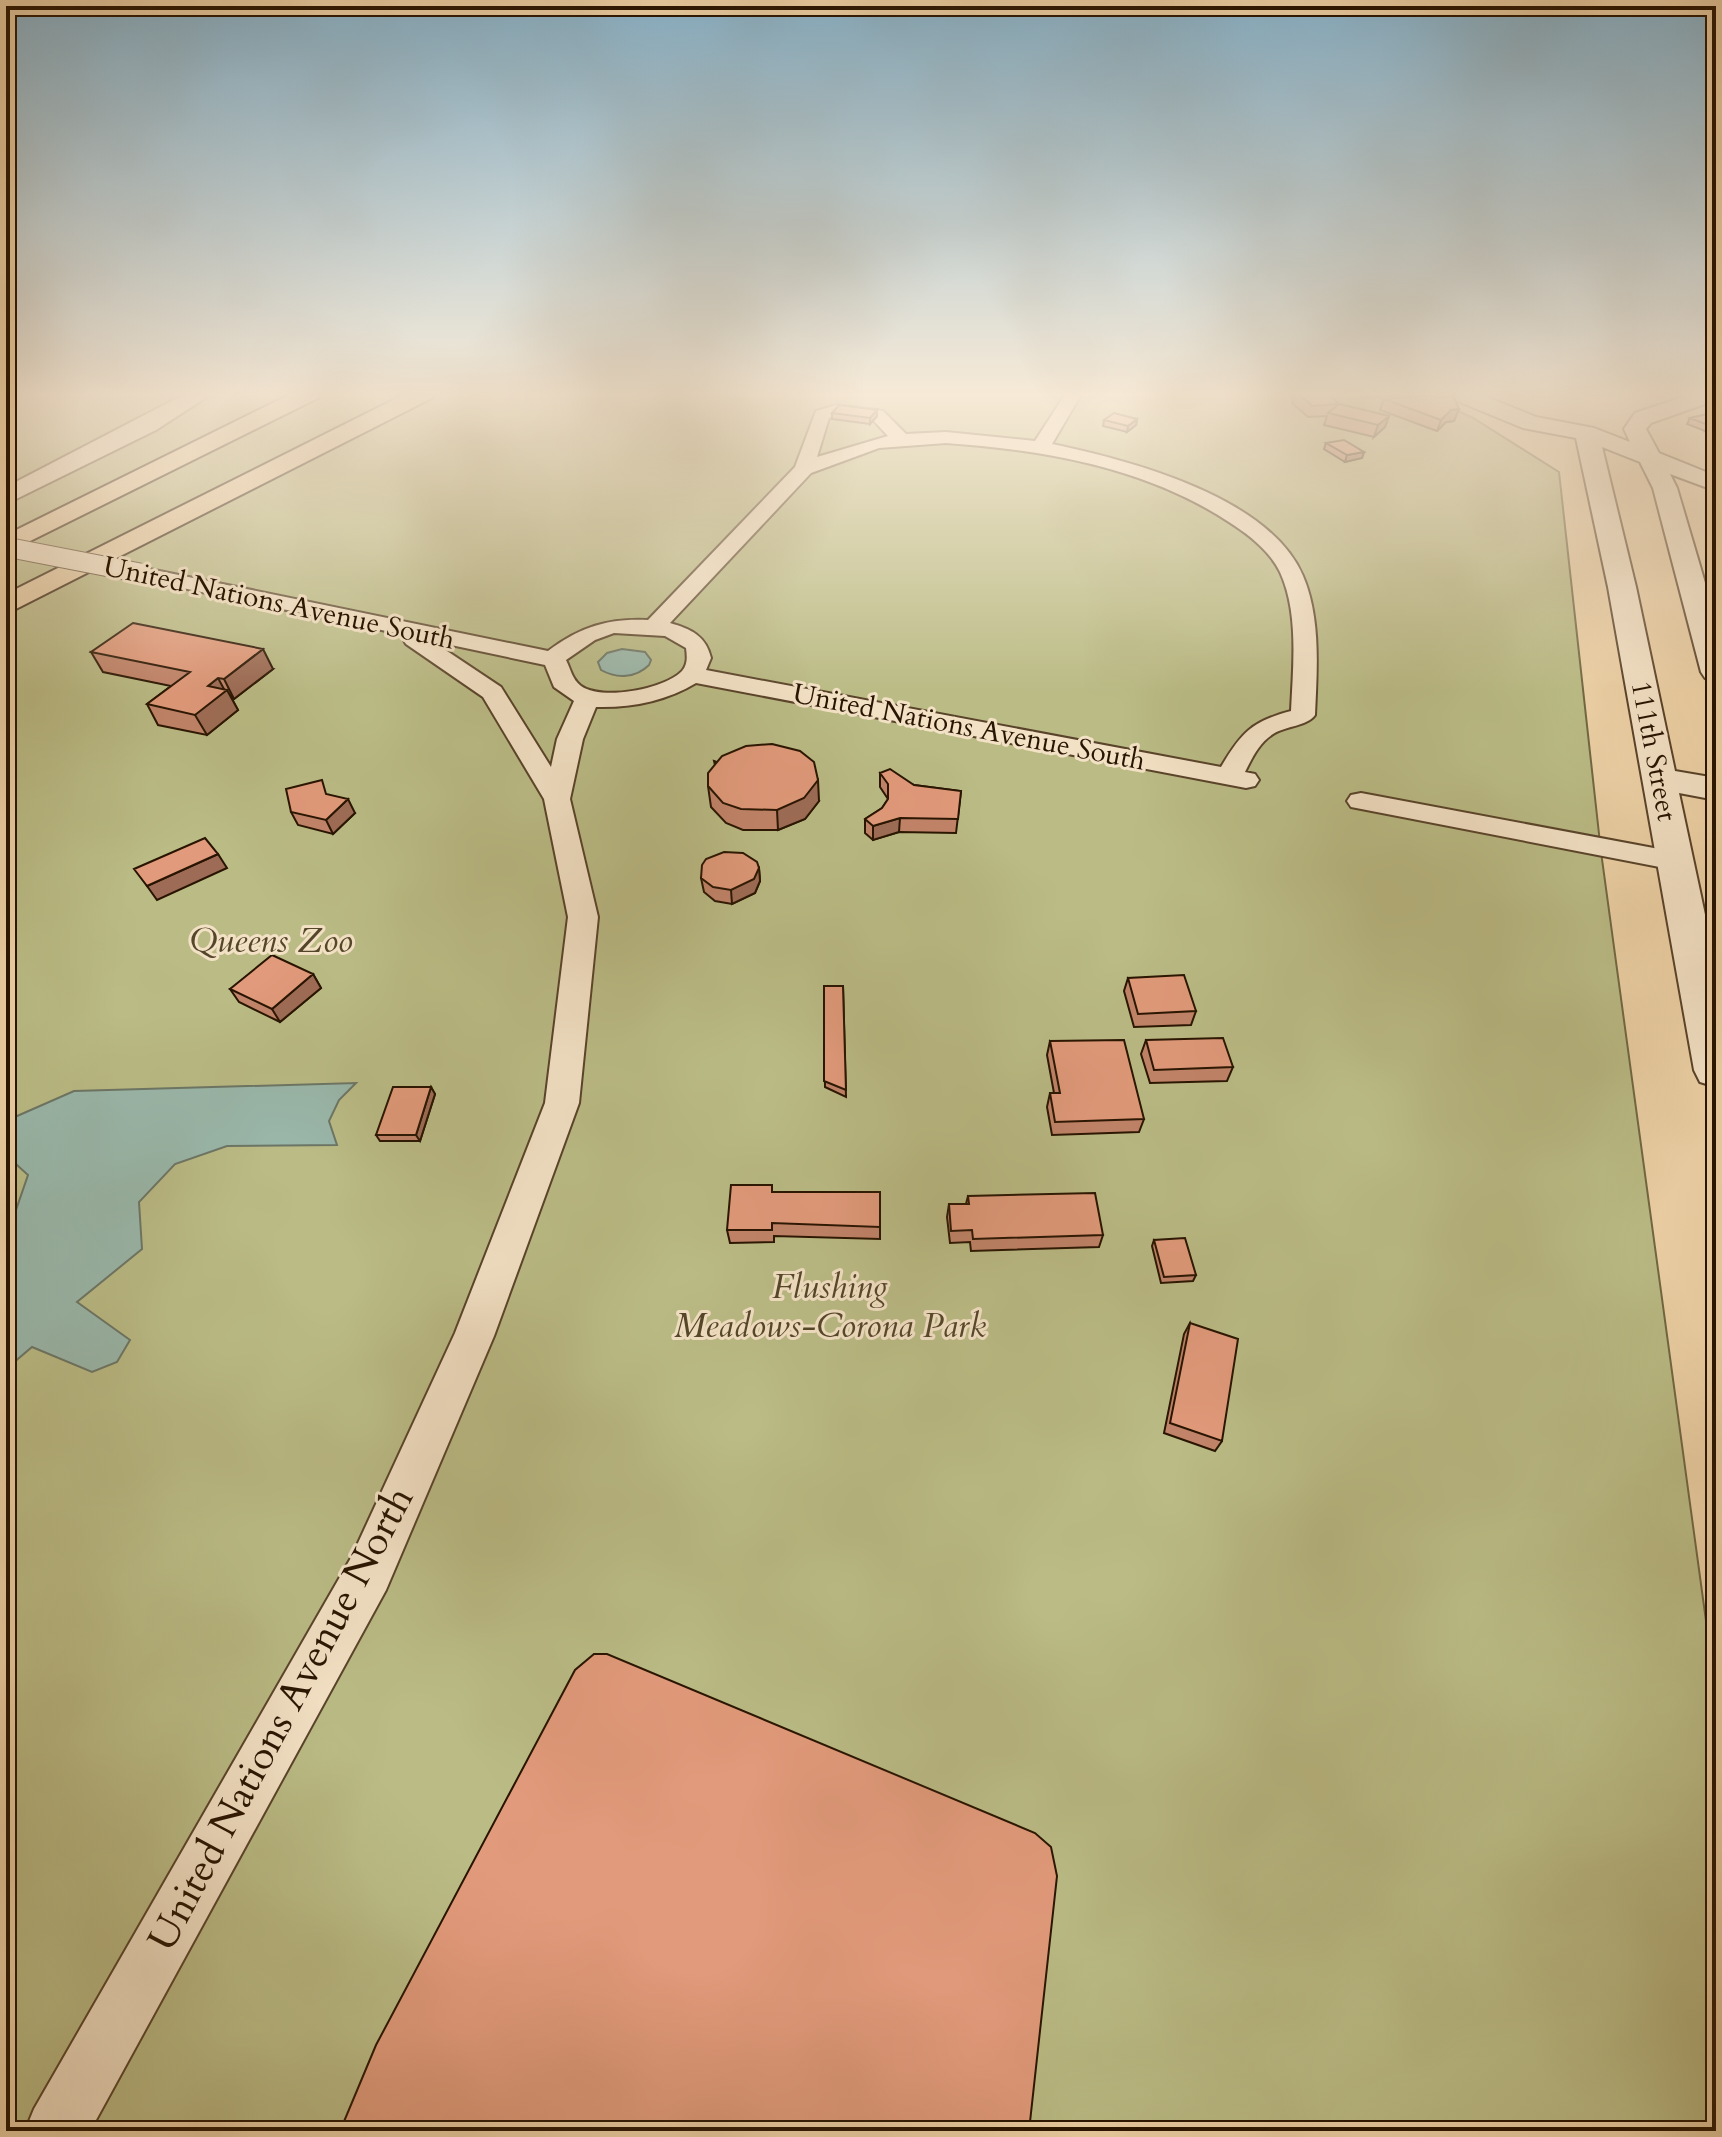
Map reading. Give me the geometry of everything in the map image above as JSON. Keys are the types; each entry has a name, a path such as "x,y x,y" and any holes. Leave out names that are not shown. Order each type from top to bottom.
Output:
{"highway":[{"path":"6,526 69,493"},
{"path":"6,546 112,493"},
{"path":"6,585 181,493"},
{"path":"6,605 227,493"}],"street":[{"path":"656,625 781,493"},
{"name":"United Nations Avenue South","path":"692,675 1238,778 1251,737 1271,723 1303,715 1306,665 1300,605 1286,563 1255,528 1192,493"},
{"name":"111th Street","path":"1607,493 1646,591 1660,779 1716,1067"},
{"path":"1667,493 1706,601 1716,672"},
{"name":"United Nations Avenue South","path":"6,546 552,659"},
{"path":"1646,591 1706,601"},
{"path":"306,609 420,641 492,692 557,799"},
{"path":"627,625 656,625 676,631 694,642 700,654 698,668 677,687 647,698 620,701 588,697 569,689 558,676 556,663 552,659 579,638 603,629 627,625"},
{"name":"United Nations Avenue North","path":"56,2131 369,1573 474,1336 562,1103 583,917 557,799 570,739 588,697"},
{"path":"1660,779 1716,789"},
{"path":"1361,801 1675,861"}],"green space":[{"name":"Flushing Meadows-Corona Park","path":"6,493 1561,493 1601,852 1716,1694 1716,2131 6,2131"}],"shaded area":[{"path":"622,649 645,652 651,660 649,665 638,673 626,676 601,670 598,662 607,653"},
{"path":"356,1083 339,1100 329,1121 337,1145 227,1146 175,1164 139,1202 142,1249 77,1302 130,1340 117,1362 92,1372 32,1347 6,1369 6,1239 28,1175 6,1155 8,1120 74,1091"}],"building":[{"path":"133,623 263,649 224,679 218,678 208,686 227,690 195,715 147,704 190,672 91,652"},
{"path":"772,744 800,751 814,762 818,780 804,798 777,810 741,809 723,803 708,786 708,773 722,756 746,746"},
{"path":"890,769 914,785 961,791 958,819 900,818 873,826 865,819 882,808 888,799 888,784 880,773"},
{"path":"322,780 326,794 348,799 326,820 291,812 286,789"},
{"path":"205,838 218,854 147,886 134,869"},
{"path":"724,852 743,853 757,862 759,868 754,879 731,890 713,887 701,878 706,859"},
{"path":"272,955 313,974 272,1009 230,989"},
{"path":"1184,975 1196,1011 1138,1014 1128,978"},
{"path":"824,986 843,986 846,1090 824,1081"},
{"path":"1223,1038 1233,1067 1154,1070 1146,1040"},
{"path":"1124,1040 1144,1119 1055,1122 1050,1093 1060,1093 1050,1041"},
{"path":"393,1087 431,1087 416,1135 376,1135"},
{"path":"731,1185 772,1185 772,1192 880,1192 880,1227 772,1223 772,1230 727,1230"},
{"path":"1095,1193 1103,1235 973,1239 972,1230 951,1231 949,1204 969,1204 968,1196"},
{"path":"1185,1238 1196,1275 1164,1277 1154,1240"},
{"path":"1190,1323 1238,1339 1222,1441 1170,1423"},
{"path":"594,1654 607,1654 1035,1833 1051,1847 1057,1876 1029,2131 340,2131 376,2045 575,1670"}],"park label":[{"name":"Queens Zoo","path":"271,941"}]}
